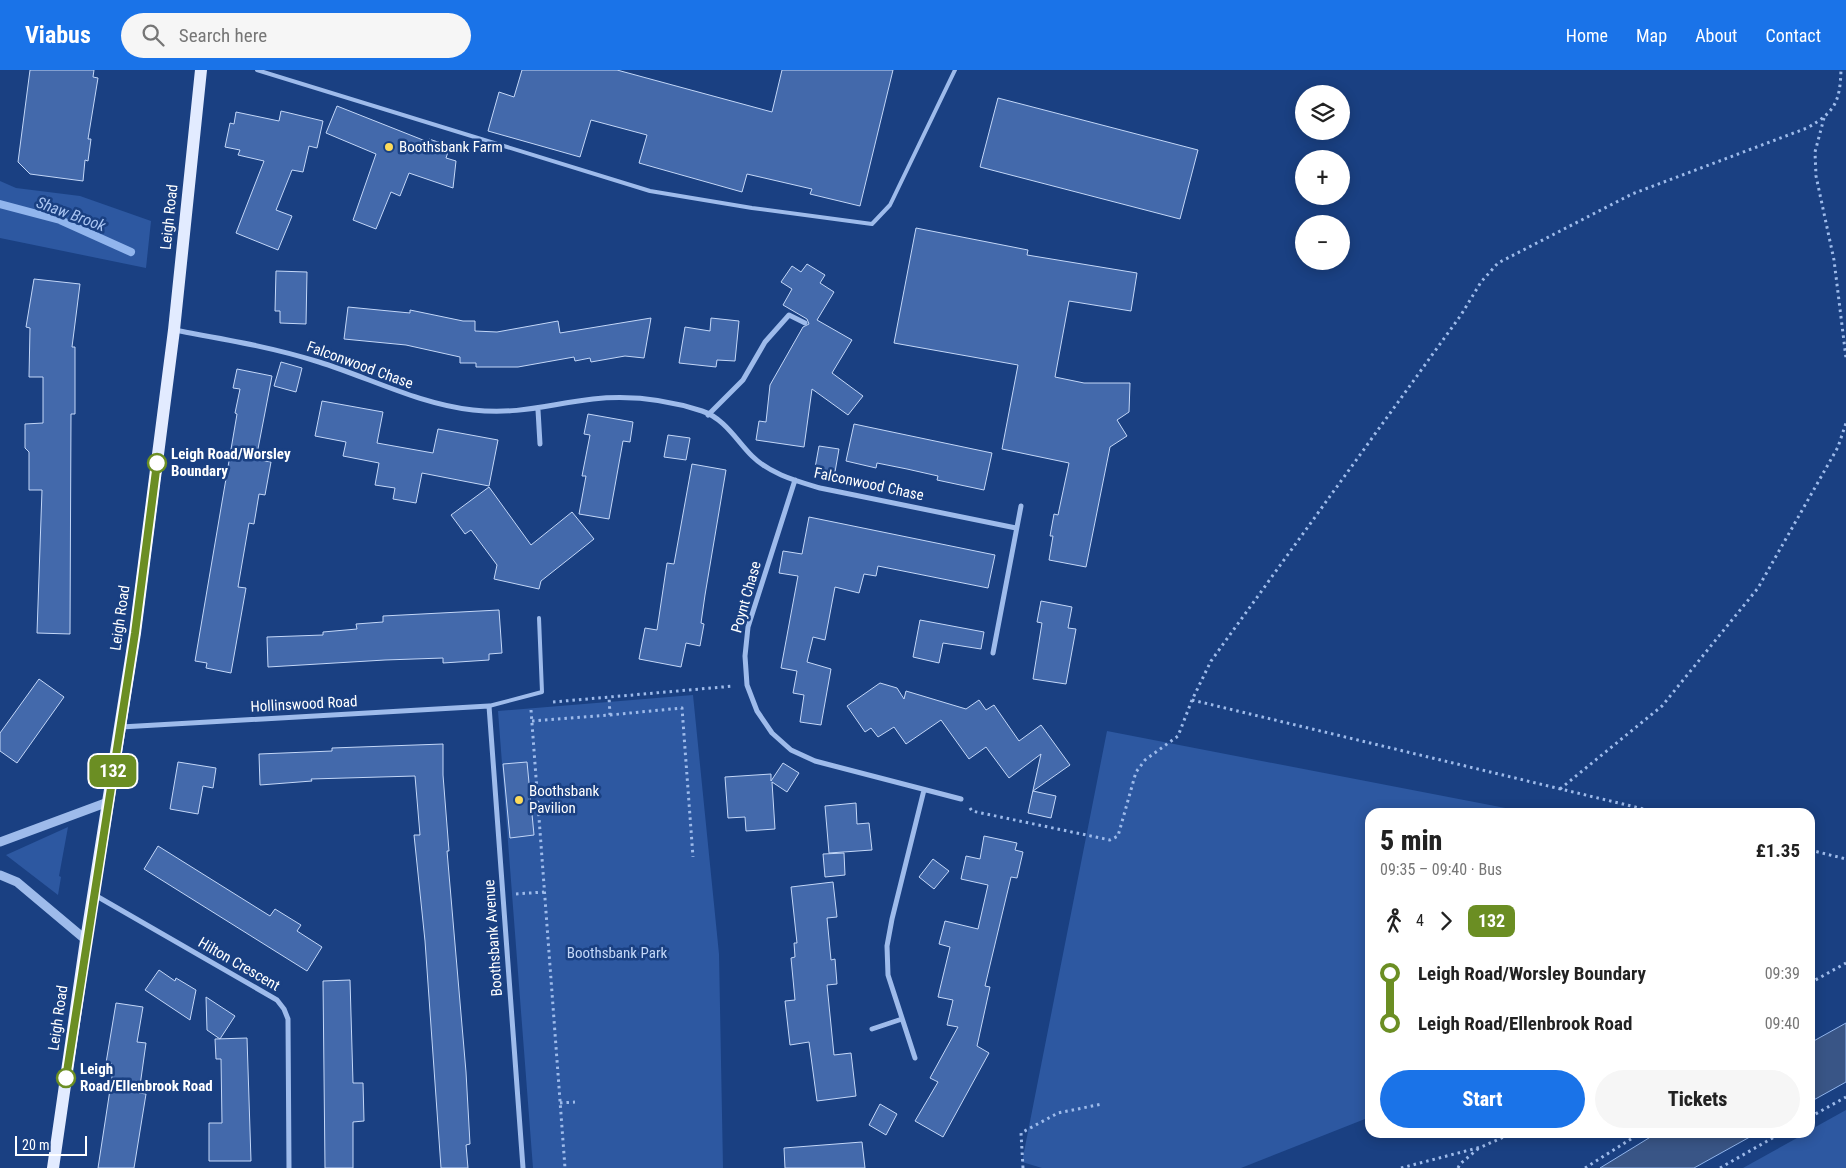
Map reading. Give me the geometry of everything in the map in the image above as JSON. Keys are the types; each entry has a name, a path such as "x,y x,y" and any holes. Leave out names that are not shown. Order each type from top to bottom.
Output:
{"main road":[{"name":"Leigh Road","path":"52,1168 120,727 174,330 201,70"}],"street":[{"path":"708,415 743,380 765,342 789,315 805,323"},
{"name":"Falconwood Chase","path":"174,330 276,350 361,375 419,399 443,405 509,413 538,410 593,399 620,398 678,405 708,415 721,423 752,456 767,468 795,480 820,488 1016,528"},
{"path":"538,410 540,444"},
{"name":"Poynt Chase","path":"795,480 748,627 745,656 747,685 757,712 772,733 791,750 815,761 961,799"},
{"path":"993,652 1021,506"},
{"name":"Hollinswood Road","path":"120,727 489,706"},
{"name":"Boothsbank Avenue","path":"489,706 523,1168"},
{"path":"915,1058 888,975 887,946 924,790"},
{"path":"0,842 108,802"},
{"path":"0,875 17,882 86,940"},
{"name":"Hilton Crescent","path":"93,894 277,1000 284,1009 288,1019 289,1168"},
{"path":"872,1029 902,1019"}],"lane":[{"path":"257,70 650,191 752,208 872,224 890,205 955,70"},
{"path":"489,706 542,692 539,618"}],"path":[{"path":"1841,70 1836,103 1825,118 1815,152 1816,176 1834,260 1846,358"},
{"path":"961,799 972,811 1110,840 1118,836 1136,772 1145,760 1178,736 1192,700 1211,661 1462,316 1481,282 1498,263 1632,194 1807,128 1825,118"},
{"path":"1560,789 1662,706 1758,588 1838,447 1846,423"},
{"path":"550,702 747,685"},
{"path":"609,697 610,715"},
{"path":"1192,700 1639,808"},
{"path":"530,704 565,1168"},
{"path":"532,721 682,708 693,856"},
{"path":"1815,851 1846,859"},
{"path":"503,895 544,892"},
{"path":"1815,980 1846,963"},
{"path":"1815,1114 1846,1097"},
{"path":"560,1103 575,1102"},
{"path":"1023,1168 1021,1134 1058,1113 1102,1104"},
{"path":"1401,1168 1480,1147 1501,1138"},
{"path":"1585,1168 1632,1138"},
{"path":"1720,1168 1772,1138"},
{"path":"1458,1168 1460,1164 1480,1147"}],"green space":[{"path":"0,181 16,188 80,196 151,221 146,268 0,238"},
{"name":"Boothsbank Park","path":"693,695 719,954 723,1168 533,1168 498,711"},
{"path":"1107,731 1505,808 1365,808 1365,1119 1241,1168 1042,1168 1022,1162"},
{"path":"68,827 59,876 61,877 58,895 6,855"},
{"path":"1846,1110 1846,1168 1743,1168 1797,1138 1815,1138 1815,1127"}],"shaded area":[{"path":"1846,1023 1846,1082 1815,1099 1815,1040"},
{"path":"1649,1138 1748,1138 1694,1168 1600,1168"}],"building":[{"path":"30,70 94,70 93,77 98,78 88,139 91,139 88,161 85,160 83,181 30,174 18,162"},
{"path":"522,70 617,70 772,112 782,70 893,70 860,206 810,194 812,189 747,174 742,192 639,163 647,135 591,120 580,157 488,131 499,92 514,97"},
{"path":"998,98 1198,150 1180,219 980,167"},
{"name":"Boothsbank Farm","path":"337,106 428,142 429,139 450,146 446,158 456,161 453,188 409,173 400,196 391,192 376,229 353,220 376,154 326,133"},
{"path":"281,111 323,121 317,148 309,146 303,172 292,170 276,210 292,216 278,250 236,233 264,161 238,155 240,150 225,147 230,123 234,124 236,112 279,121"},
{"path":"916,228 1028,250 1027,255 1137,273 1131,311 1069,301 1055,377 1084,383 1130,383 1129,412 1117,420 1127,436 1110,447 1086,567 1049,560 1053,536 1050,536 1054,514 1058,515 1069,463 1002,449 1018,365 894,343"},
{"path":"807,264 825,275 820,283 834,292 817,320 852,340 832,373 863,396 848,415 812,389 804,447 756,440 759,421 766,422 770,385 803,327 809,324 807,319 783,305 792,289 781,282 792,266 801,272"},
{"path":"276,271 307,272 306,324 280,323 280,311 275,311"},
{"path":"34,279 80,284 72,347 75,347 75,414 71,414 70,634 37,633 42,490 29,490 29,452 25,448 25,424 43,423 43,377 29,377 30,328 26,327"},
{"path":"348,307 410,313 410,310 463,321 475,321 475,331 497,332 558,321 560,333 651,318 644,358 625,356 591,362 590,358 575,361 574,357 518,367 476,367 476,363 460,363 460,357 406,345 344,339"},
{"path":"711,318 739,321 735,361 717,360 716,367 679,363 685,327 710,331"},
{"path":"281,362 302,368 296,392 274,386"},
{"path":"237,369 272,376 257,454 260,454 259,460 271,462 265,495 259,494 254,524 249,523 238,587 246,588 231,673 206,668 207,663 195,661 237,414 235,413 240,389 233,388"},
{"path":"322,401 383,412 377,443 433,453 438,429 498,440 489,486 422,473 416,503 393,499 395,488 375,485 379,463 343,456 346,442 315,436"},
{"path":"588,414 633,422 630,442 623,441 609,519 579,514 586,476 582,476 590,435 584,434"},
{"path":"854,424 992,453 984,490 937,480 938,476 907,469 877,463 876,468 846,461"},
{"path":"668,435 690,438 686,460 664,457"},
{"path":"819,446 839,449 835,472 815,468"},
{"path":"692,464 726,470 705,595 701,623 704,624 700,646 686,643 681,667 639,659 645,628 657,630 667,563 674,564"},
{"path":"489,487 531,545 572,512 594,539 541,581 539,589 494,579 497,565 471,530 465,534 451,515"},
{"path":"809,517 995,555 988,588 878,566 876,576 864,574 859,593 835,587 825,640 813,637 807,662 831,669 821,725 800,722 804,695 793,693 797,671 781,668 798,576 779,573 783,551 802,554"},
{"path":"1041,601 1072,607 1068,628 1076,629 1066,684 1033,679 1042,623 1037,622"},
{"path":"499,610 502,653 489,654 489,660 443,663 443,658 268,667 267,637 323,635 323,632 357,629 356,624 383,622 383,616"},
{"path":"920,620 984,632 981,649 943,643 939,663 913,657"},
{"path":"39,679 64,697 17,763 0,751 0,733"},
{"path":"880,683 897,688 904,699 906,691 966,709 979,700 986,710 994,705 1019,741 1041,725 1070,765 1033,791 1056,796 1051,818 1028,813 1041,754 1009,778 986,747 969,759 941,720 906,744 894,727 878,737 871,728 865,732 847,706"},
{"path":"443,744 443,775 449,851 447,851 466,1072 470,1144 466,1145 468,1168 441,1168 425,941 414,835 420,835 415,776 311,779 312,781 260,785 259,754 332,751 332,748"},
{"path":"178,762 216,768 213,788 203,786 198,814 170,809"},
{"name":"Boothsbank Pavilion","path":"527,762 534,835 510,838 503,764"},
{"path":"783,763 799,773 787,792 772,782 775,829 746,831 745,817 728,818 725,777 771,774 771,781"},
{"path":"856,803 857,824 869,823 872,850 829,853 825,806"},
{"path":"984,836 1017,843 1015,850 1023,852 1017,878 1011,877 985,986 990,987 977,1046 989,1053 943,1137 915,1121 938,1082 930,1078 958,1027 947,1025 953,1000 938,997 950,947 939,944 945,921 978,929 988,885 961,879 966,856 980,859"},
{"path":"158,846 270,916 275,909 301,925 297,931 322,947 307,971 144,869"},
{"path":"844,853 845,875 825,877 823,854"},
{"path":"933,859 949,871 934,889 919,877"},
{"path":"833,882 837,917 827,918 831,960 835,959 837,984 827,985 834,1055 851,1053 856,1096 817,1101 809,1042 790,1045 785,1001 795,1000 791,958 795,957 794,943 797,943 791,887"},
{"path":"159,970 175,981 176,978 196,990 190,1020 145,990"},
{"path":"350,980 353,1083 363,1083 364,1121 353,1122 353,1168 325,1168 323,981"},
{"path":"206,997 235,1016 220,1039 207,1030"},
{"path":"116,1003 143,1007 137,1042 146,1043 139,1093 146,1094 134,1168 98,1168 113,1070 112,1064 106,1063"},
{"path":"247,1038 251,1161 209,1161 209,1123 222,1123 221,1059 216,1059 215,1039"},
{"path":"880,1104 897,1114 886,1135 869,1125"},
{"path":"862,1142 865,1168 785,1168 784,1148"}],"waterway":[{"name":"Shaw Brook","path":"0,204 60,220 131,252"}],"bus line":[{"name":"132","path":"66,1078 88,924 135,633 157,463"}],"place":[{"name":"Boothsbank Farm","path":"389,147"},
{"name":"Leigh Road/Worsley Boundary","path":"157,463"},
{"name":"Boothsbank Pavilion","path":"519,800"},
{"name":"Leigh Road/Ellenbrook Road","path":"66,1078"}]}
